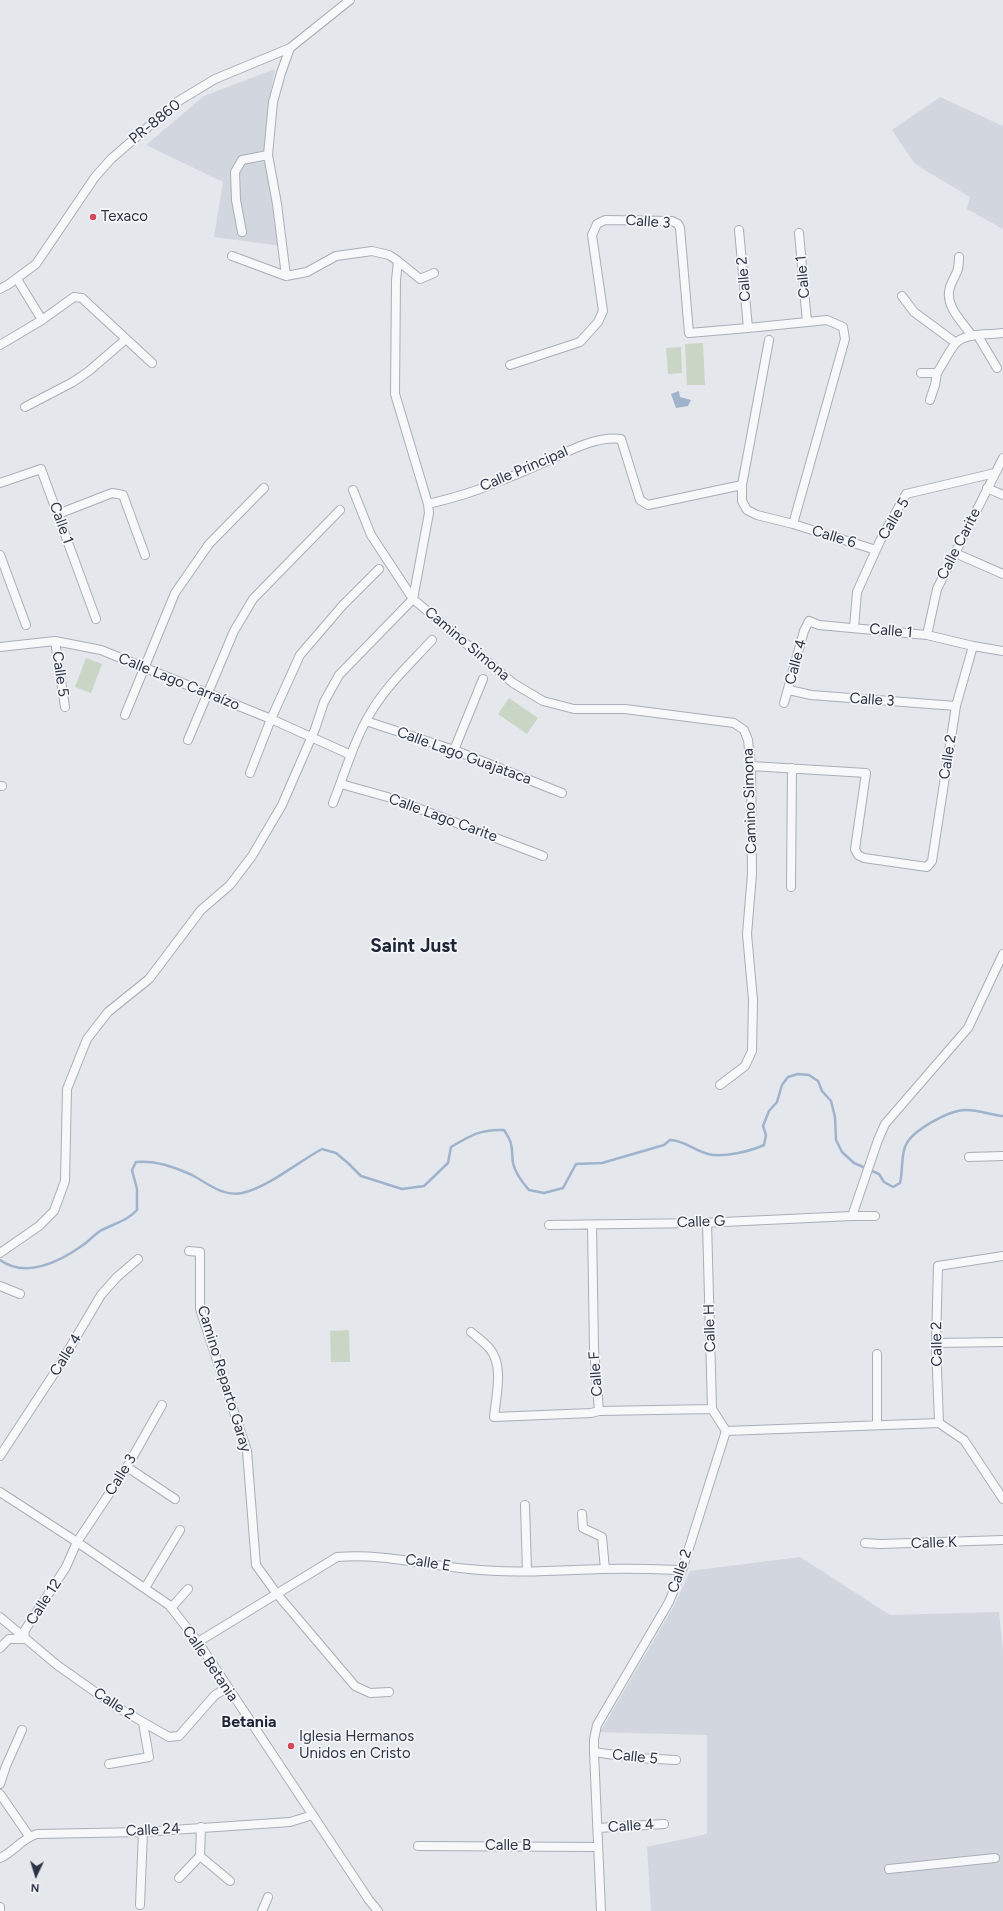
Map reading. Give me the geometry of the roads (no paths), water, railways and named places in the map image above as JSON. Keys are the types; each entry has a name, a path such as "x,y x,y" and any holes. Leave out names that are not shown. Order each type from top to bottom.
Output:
{"street":[{"name":"PR-8860","path":"0,289 17,279 36,264 95,177 107,163 176,104 215,79 290,48 350,0"},
{"path":"286,276 277,204 268,155 273,102 290,48"},
{"path":"242,232 236,200 235,172 242,160 268,155"},
{"name":"Calle 3","path":"510,365 580,342 598,322 603,311 592,235 597,224 605,220 672,221 678,224 680,228 689,332 827,320 843,327 845,339 793,524"},
{"name":"Calle 2","path":"739,230 748,328"},
{"name":"Calle 1","path":"800,233 807,322"},
{"path":"232,256 286,276 307,272 336,256 372,251 389,255 420,279 434,273"},
{"path":"959,258 959,271 948,294 949,304 998,368"},
{"path":"0,1253 39,1226 54,1210 65,1182 68,1089 87,1039 108,1012 149,979 201,910 230,885 252,856 282,805 312,737 324,702 339,675 413,599 428,522 428,504 395,394 396,280 398,261"},
{"path":"17,279 42,320"},
{"path":"902,296 914,312 956,343"},
{"path":"0,345 42,320 74,298 82,298 152,363"},
{"path":"930,400 937,373 956,343 975,336 1003,333"},
{"path":"25,407 73,382 89,371 126,339"},
{"name":"Calle 6","path":"769,340 742,485 742,501 747,510 757,515 793,524 876,550"},
{"path":"921,373 937,373"},
{"name":"Calle Principal","path":"428,504 446,500 490,485 539,465 567,451 611,437 621,439 640,500 648,505 742,485"},
{"name":"Calle Carite","path":"927,634 937,589 1003,458"},
{"name":"Calle 1","path":"0,484 41,469 96,619"},
{"name":"Calle 5","path":"854,628 857,592 876,550 906,494 995,473"},
{"path":"126,715 175,593 209,544 264,488"},
{"path":"987,488 1003,495"},
{"name":"Camino Simona","path":"353,490 371,535 413,599 513,683 543,702 574,709 625,709 734,723 744,730 751,766 752,874 747,934 754,1000 752,1051 745,1066 720,1085"},
{"path":"58,514 112,493 123,495 145,555"},
{"path":"188,740 234,631 253,599 340,510"},
{"path":"955,553 1003,574"},
{"path":"0,555 26,625"},
{"path":"250,773 271,719 300,655 343,605 379,569"},
{"name":"Calle 1","path":"809,622 819,625 927,634 973,646 1003,651"},
{"name":"Calle 4","path":"784,703 789,690 804,631 809,622"},
{"path":"333,803 351,755 366,721 387,688 432,640"},
{"name":"Calle 5","path":"55,641 65,708"},
{"name":"Calle Lago Carraízo","path":"0,647 55,641 101,650 271,719 351,755"},
{"name":"Calle 2","path":"792,768 866,773 854,849 864,858 927,868 932,861 956,706 973,646"},
{"path":"454,750 483,679"},
{"name":"Calle 3","path":"789,690 811,695 956,706"},
{"name":"Calle Lago Guajataca","path":"366,721 454,750 562,793"},
{"path":"751,766 792,768 790,887"},
{"name":"Calle Lago Carite","path":"341,784 391,798 543,856"},
{"path":"852,1216 885,1124 968,1028 1003,954"},
{"path":"969,1157 1003,1156"},
{"name":"Calle G","path":"549,1225 707,1222 875,1216"},
{"name":"Calle H","path":"707,1222 712,1409"},
{"name":"Calle F","path":"592,1225 594,1349 599,1411 712,1409"},
{"name":"Camino Reparto Garay","path":"189,1251 200,1252 200,1309 247,1451 256,1565 277,1594 355,1686 370,1693 389,1692"},
{"name":"Calle 2","path":"939,1423 936,1342 938,1266 1003,1256"},
{"name":"Calle 4","path":"0,1456 60,1366 100,1295 117,1276 138,1259"},
{"path":"0,1286 20,1294"},
{"path":"471,1332 490,1349 494,1356 498,1377 494,1417 591,1413 599,1411"},
{"path":"936,1342 1003,1342"},
{"path":"877,1354 877,1425"},
{"name":"Calle 3","path":"77,1542 127,1467 162,1405"},
{"path":"712,1409 726,1431 939,1423 964,1440 1003,1499"},
{"name":"Calle 2","path":"601,1911 594,1752 594,1739 597,1725 669,1602 682,1570 726,1431"},
{"path":"127,1467 176,1499"},
{"name":"Calle Betania","path":"0,1492 145,1588 171,1608 198,1642 227,1688 369,1900 378,1911"},
{"path":"525,1505 527,1571"},
{"path":"582,1514 583,1528 602,1537 605,1569"},
{"path":"145,1588 180,1530"},
{"name":"Calle K","path":"865,1543 880,1544 1003,1540"},
{"name":"Calle 12","path":"0,1648 9,1639 24,1639 25,1630 66,1566 77,1542"},
{"name":"Calle E","path":"198,1642 337,1557 354,1556 392,1558 469,1570 682,1570"},
{"path":"171,1608 188,1589"},
{"name":"Calle 2","path":"0,1617 57,1666 115,1706 169,1737 179,1736 215,1695 227,1688"},
{"path":"109,1764 149,1757 143,1723"},
{"path":"0,1784 6,1766 22,1730"},
{"name":"Calle 5","path":"594,1752 636,1758 676,1760"},
{"path":"0,1794 29,1836 6,1856 0,1858"},
{"name":"Calle 24","path":"29,1836 50,1833 144,1832 290,1822 313,1815"},
{"name":"Calle 4","path":"598,1828 664,1824"},
{"path":"179,1878 200,1856 201,1828"},
{"path":"140,1905 144,1832"},
{"name":"Calle B","path":"418,1846 598,1846"},
{"path":"200,1856 230,1881"},
{"path":"889,1869 994,1858"},
{"path":"262,1911 268,1897"}],"water":[{"path":"679,391 680,397 691,400 688,406 676,408 671,394"}],"waterway":[{"path":"0,1260 21,1268 43,1266 64,1257 100,1231 129,1217 137,1210 137,1189 132,1170 136,1162 157,1163 179,1169 222,1191 235,1194 262,1186 322,1149 336,1153 361,1176 402,1189 424,1186 448,1163 451,1147 470,1136 482,1132 504,1130 511,1143 513,1163 519,1177 529,1190 544,1193 563,1188 576,1164 602,1163 664,1145 670,1140 675,1140 703,1153 714,1155 737,1153 752,1150 764,1145 766,1135 763,1126 769,1111 777,1102 782,1085 788,1077 798,1074 809,1075 818,1081 822,1091 831,1101 835,1117 836,1140 842,1152 854,1163 879,1174 884,1182 893,1187 900,1183 905,1147 915,1134 932,1122 951,1113 966,1110 1003,1116"}],"place":[{"name":"Texaco","path":"93,217"},
{"name":"Iglesia Hermanos Unidos en Cristo","path":"291,1746"}],"district":[{"name":"Saint Just","path":"414,946"},
{"name":"Betania","path":"249,1722"}]}
